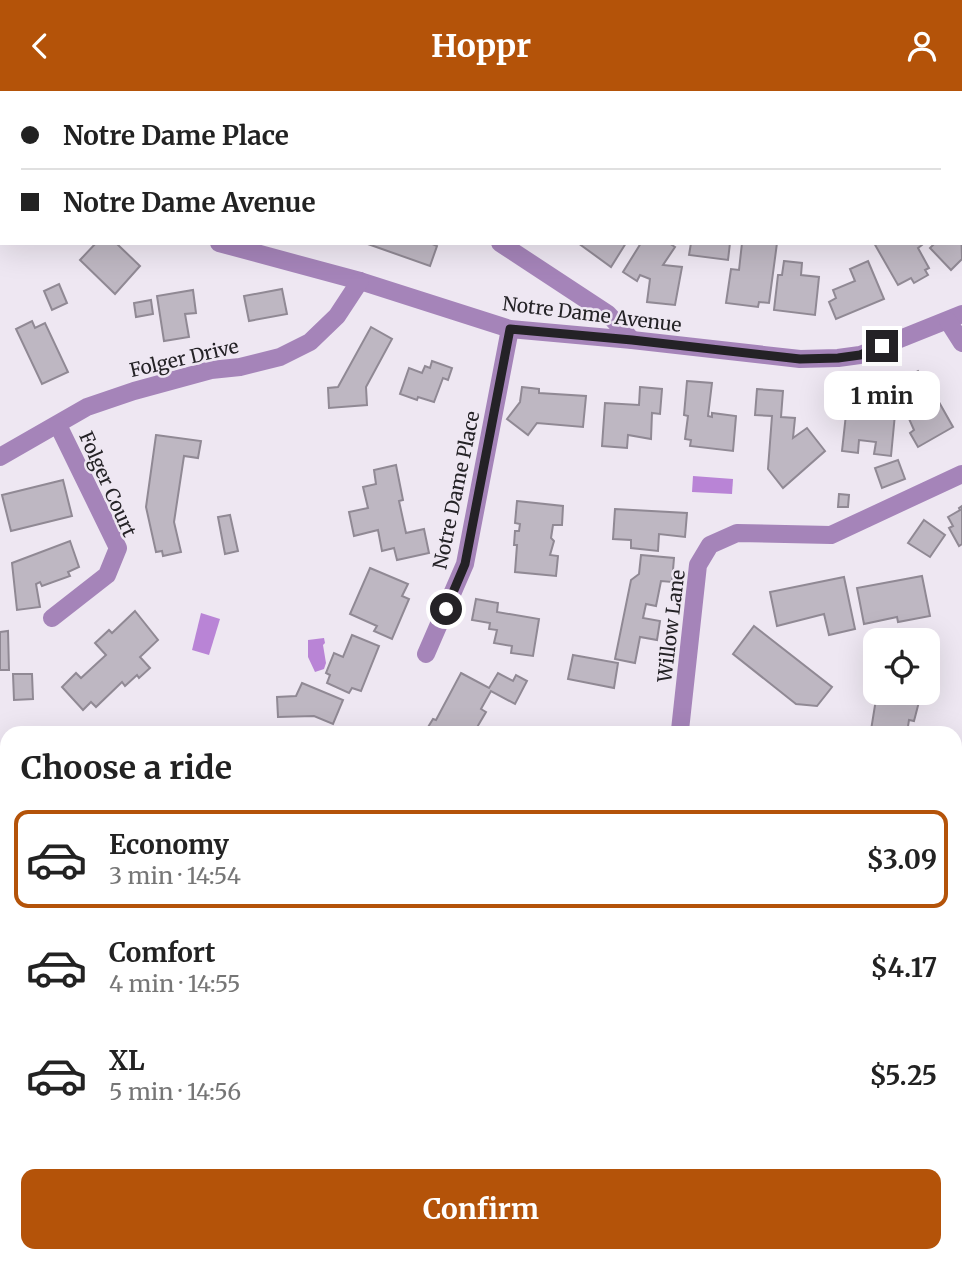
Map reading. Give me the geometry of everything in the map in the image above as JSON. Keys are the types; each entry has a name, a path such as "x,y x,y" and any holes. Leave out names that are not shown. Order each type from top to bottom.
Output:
{"street":[{"name":"Notre Dame Avenue","path":"226,245 360,281 510,329 800,359 860,355 955,318"},
{"path":"503,245 608,314 632,340"},
{"name":"Folger Drive","path":"0,457 87,407 211,370 240,367 280,356 310,342 337,316 360,281"},
{"path":"955,318 962,343"},
{"name":"Notre Dame Place","path":"426,654 465,564 510,329"},
{"name":"Folger Court","path":"52,618 107,575 118,548 58,425"},
{"name":"Willow Lane","path":"680,726 698,565 710,545 737,533 831,535 962,474"}],"shaded area":[{"path":"693,476 733,479 732,494 692,492"},
{"path":"201,613 220,619 209,655 192,650"},
{"path":"324,638 326,663 324,669 315,672 308,657 308,640"}],"building":[{"path":"94,245 118,245 140,266 115,294 80,260"},
{"path":"371,245 435,245 437,246 430,266"},
{"path":"581,245 625,245 611,267"},
{"path":"640,245 672,245 675,247 663,265 682,267 675,305 647,302 650,279 640,275 637,281 623,272"},
{"path":"691,245 730,245 728,260 689,255"},
{"path":"742,245 777,245 769,303 759,302 758,307 726,303 731,269 739,270"},
{"path":"875,245 922,245 918,248 929,268 925,270 928,275 914,283 911,278 898,285"},
{"path":"933,245 962,245 962,259 951,270 930,248"},
{"path":"784,261 802,263 801,275 819,277 815,315 774,310 778,275 782,275"},
{"path":"868,261 884,299 836,319 829,302 836,298 833,290 855,281 850,269"},
{"path":"59,284 67,303 52,310 44,291"},
{"path":"282,289 287,314 249,321 244,296"},
{"path":"193,290 196,313 185,314 189,337 164,341 157,296"},
{"path":"151,300 153,314 136,317 134,303"},
{"path":"32,321 35,328 45,323 68,372 42,384 16,329"},
{"path":"371,327 392,339 366,387 367,405 329,408 328,388 338,387"},
{"path":"432,361 452,368 448,380 443,378 434,402 400,394 409,368 422,373 425,366 430,368"},
{"path":"918,371 953,427 918,447 910,433 914,430 902,403 906,401 896,383"},
{"path":"687,381 712,383 708,416 712,417 712,413 736,416 733,451 690,446 691,440 685,439 688,416 684,415"},
{"path":"522,387 539,389 539,393 586,396 583,427 537,423 528,435 507,419 520,402"},
{"path":"640,387 662,389 660,414 652,413 651,439 628,435 627,448 602,446 605,403 639,405"},
{"path":"757,389 783,391 781,417 795,418 793,438 807,428 825,451 783,488 768,469 772,416 755,415"},
{"path":"847,405 882,409 882,412 895,414 891,456 874,454 876,442 859,440 858,453 842,451"},
{"path":"156,435 201,441 198,458 184,456 174,522 181,552 163,556 162,551 156,552 146,507"},
{"path":"898,460 905,479 882,488 875,468"},
{"path":"396,465 403,500 399,501 406,533 424,529 429,553 397,560 394,548 382,551 378,530 354,536 349,512 368,508 363,487 376,484 374,470"},
{"path":"63,480 72,516 11,531 2,495"},
{"path":"839,494 849,495 848,507 838,507"},
{"path":"517,501 563,506 562,525 553,525 551,538 554,541 550,555 558,556 556,576 515,572 515,531 519,531 520,524 515,523"},
{"path":"962,506 962,544 959,546 949,528 953,526 948,517"},
{"path":"615,509 687,513 685,537 659,534 658,551 631,548 631,540 613,539"},
{"path":"230,515 238,551 225,554 218,517"},
{"path":"924,520 945,535 930,557 908,543"},
{"path":"70,541 79,567 68,572 70,576 42,586 40,582 36,584 40,607 17,610 12,563"},
{"path":"641,555 674,558 672,582 661,581 656,606 646,604 643,618 660,621 657,640 640,637 635,663 615,659 631,580 639,574"},
{"path":"370,568 408,584 402,596 409,599 392,639 374,631 377,626 350,614"},
{"path":"922,576 930,616 898,622 897,617 864,624 857,588"},
{"path":"844,577 855,629 829,635 824,614 777,626 770,592"},
{"path":"476,599 498,603 497,612 539,619 533,656 511,653 512,646 494,643 497,630 489,629 490,623 472,620"},
{"path":"135,611 158,640 140,657 150,668 125,686 122,682 96,707 91,702 83,710 62,687 76,673 81,678 106,655 95,643 109,630 112,633"},
{"path":"754,626 832,687 817,706 796,704 733,654"},
{"path":"8,631 9,670 0,670 0,632"},
{"path":"352,635 379,646 361,691 352,688 349,693 327,683 330,675 326,673 334,653 343,657"},
{"path":"573,655 618,663 614,688 568,679"},
{"path":"461,673 489,688 498,673 513,681 516,675 527,681 515,704 491,691 481,709 486,712 478,726 429,726 433,719 436,720"},
{"path":"13,674 32,674 33,699 14,700"},
{"path":"302,683 343,700 333,724 314,716 278,717 277,697 296,696"},
{"path":"875,705 918,705 914,721 909,720 908,726 872,726"}],"route":[{"path":"446,609 465,564 510,329 800,359 860,355 882,346"}]}
